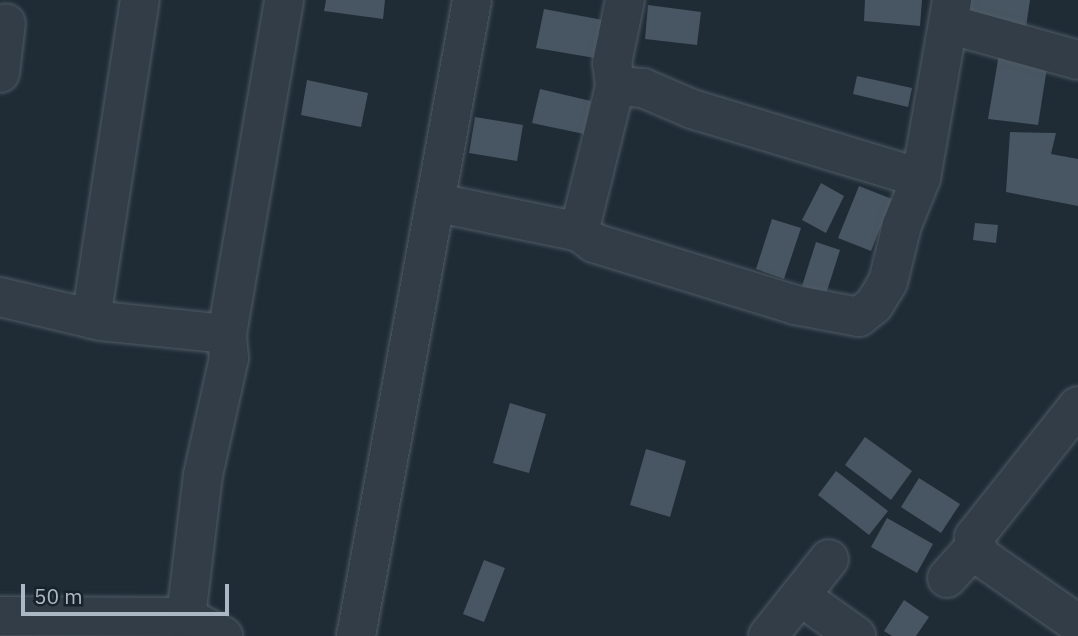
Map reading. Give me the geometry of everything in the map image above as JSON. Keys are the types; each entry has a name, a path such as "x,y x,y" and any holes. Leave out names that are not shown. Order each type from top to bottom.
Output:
{"street":[{"path":"90,319 140,0"},
{"path":"186,617 203,475 229,358 227,334 284,0"},
{"path":"356,636 438,203 438,173 472,0"},
{"path":"579,232 615,86 612,63 625,0"},
{"path":"438,203 579,232 594,243 796,305 859,317 874,305 888,282 902,225 921,178 950,12 1078,60"},
{"path":"0,73 6,23"},
{"path":"615,86 643,88 692,109 921,178"},
{"path":"0,297 90,319 227,334"},
{"path":"947,578 975,547 978,527 1074,418"},
{"path":"975,547 987,561 1078,624"},
{"path":"768,636 829,559"},
{"path":"800,596 856,636"},
{"path":"0,616 186,617 223,636"}],"building":[{"path":"326,0 385,0 383,19 324,11"},
{"path":"865,0 922,0 920,26 864,21"},
{"path":"968,0 1030,0 1026,27 967,14"},
{"path":"648,5 701,12 697,45 645,39"},
{"path":"544,9 603,20 595,58 536,48"},
{"path":"1000,48 1049,55 1038,125 988,119"},
{"path":"857,76 912,88 908,107 853,94"},
{"path":"307,80 368,93 361,127 301,115"},
{"path":"540,89 591,101 584,134 532,123"},
{"path":"475,117 523,125 517,161 469,153"},
{"path":"1010,132 1056,133 1051,154 1078,159 1078,206 1006,192"},
{"path":"821,183 844,196 826,233 802,220"},
{"path":"859,186 892,199 871,251 838,238"},
{"path":"772,219 801,228 784,279 756,269"},
{"path":"975,223 998,225 996,243 973,240"},
{"path":"816,242 840,250 826,294 802,286"},
{"path":"510,403 546,414 529,473 493,463"},
{"path":"865,437 912,471 891,500 845,465"},
{"path":"646,449 686,461 670,517 630,505"},
{"path":"836,471 888,511 869,535 818,495"},
{"path":"919,478 960,504 941,533 901,507"},
{"path":"887,518 933,544 917,573 871,547"},
{"path":"484,560 505,568 484,622 463,614"},
{"path":"904,600 929,617 916,636 892,636 884,631"}]}
